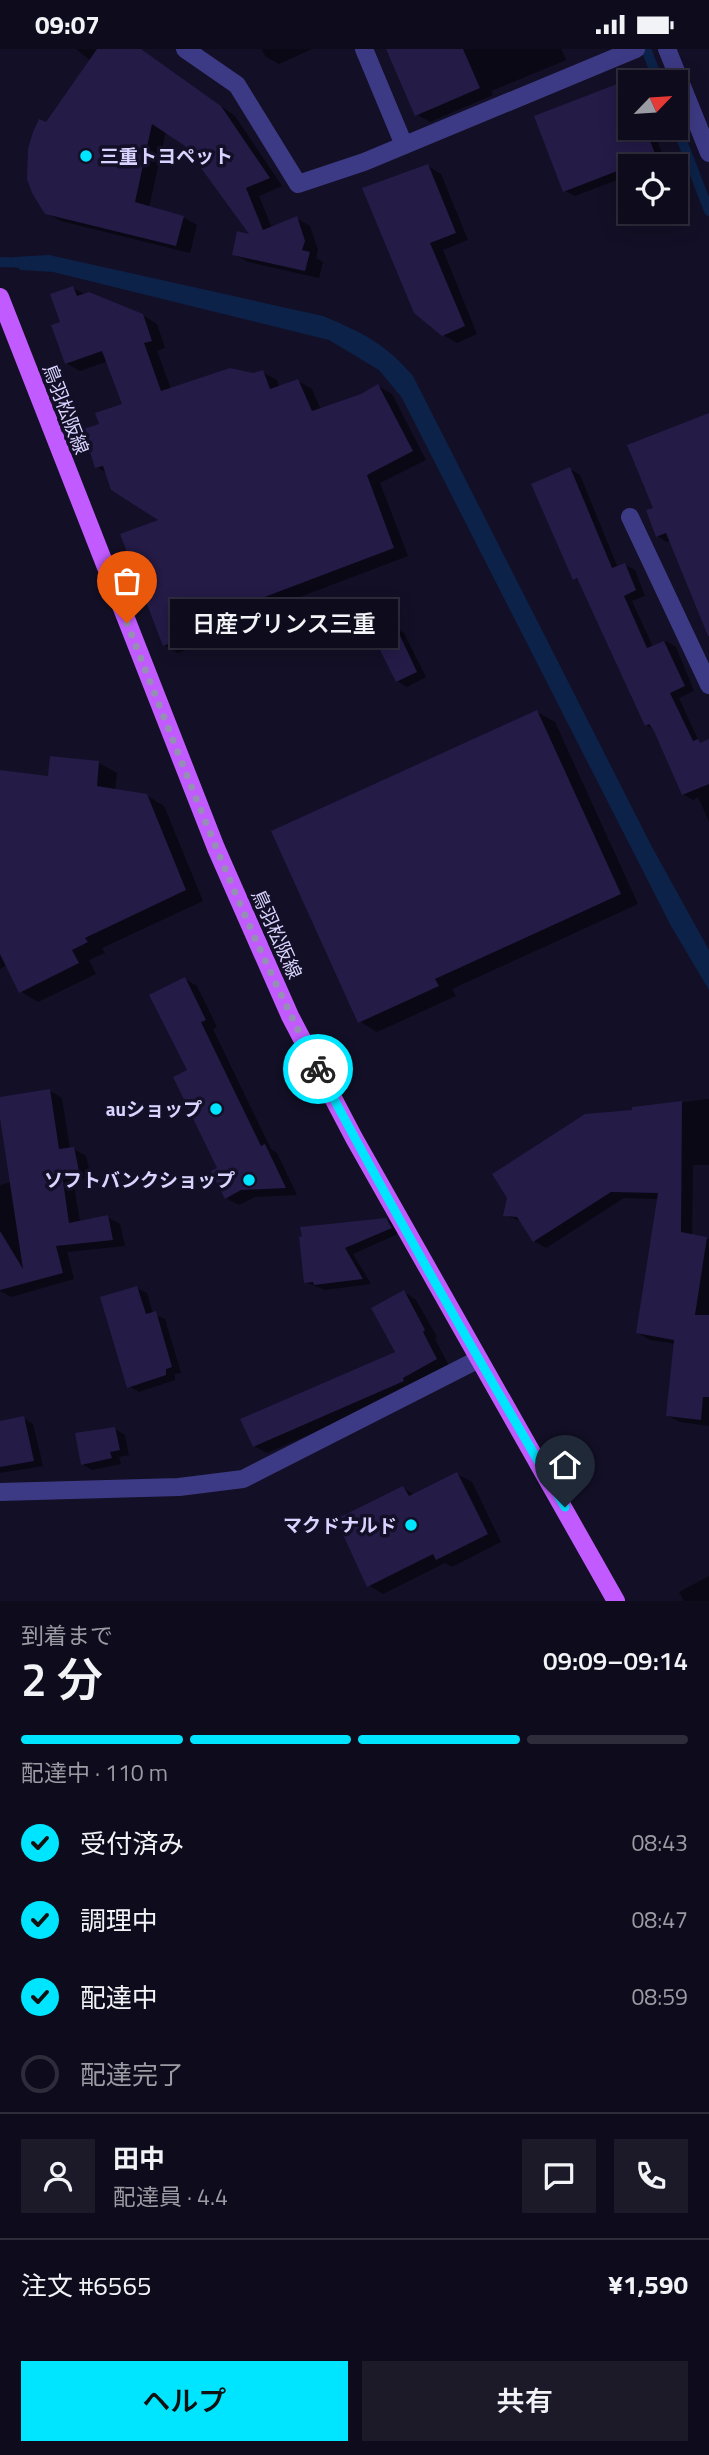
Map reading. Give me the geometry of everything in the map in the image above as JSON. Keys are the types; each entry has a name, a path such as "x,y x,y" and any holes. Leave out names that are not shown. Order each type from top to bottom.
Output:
{"main road":[{"name":"鳥羽松阪線","path":"0,297 216,848 285,1004 354,1138 616,1601"},
{"name":"鳥羽松阪線","path":"591,1553 624,1601"}],"street":[{"path":"185,49 237,85 298,184 404,145 634,50"},
{"path":"364,49 404,145"},
{"path":"667,49 709,153"},
{"path":"629,517 709,685"},
{"path":"0,1492 179,1486 243,1479 479,1359"}],"water":[{"path":"49,255 323,316 383,347 413,376 652,847 709,950 709,990 671,926 402,398 379,370 329,340 53,272 20,270 13,257"}],"building":[{"name":"三重トヨペット","path":"97,49 141,49 221,106 270,178 246,188 263,230 297,216 305,241 302,250 310,252 305,271 232,255 237,231 249,234 185,146 152,124 135,202 184,216 176,246 45,214 27,179 28,149 33,132 39,119 46,122"},
{"path":"386,49 463,49 480,88 415,116"},
{"path":"618,84 618,140 650,140 655,154 618,154 618,171 563,192 534,116"},
{"path":"428,164 456,233 430,243 465,326 442,336 414,313 362,188"},
{"path":"73,286 77,296 89,292 143,314 152,341 144,343 161,391 230,368 253,373 263,370 270,389 298,379 312,411 361,394 378,384 413,451 367,475 394,548 262,598 266,607 163,646 120,534 158,520 111,490 103,466 95,468 83,429 99,424 95,413 122,404 102,351 65,364 51,325 60,322 50,294"},
{"path":"709,413 708,636 666,533 656,537 646,510 653,508 627,445"},
{"path":"570,467 612,568 625,563 636,590 624,596 647,648 664,641 685,686 670,693 693,741 698,739 700,743 709,739 709,784 682,795 654,731 649,724 645,726 577,578 573,580 531,484"},
{"path":"395,625 417,672 396,682 373,636"},
{"path":"537,710 621,894 435,979 439,986 358,1023 271,831"},
{"path":"50,756 99,761 97,786 147,794 186,890 85,938 88,942 72,950 79,963 19,993 0,954 0,770 48,776"},
{"path":"185,977 206,1020 201,1022 261,1146 265,1144 286,1188 241,1190 225,1199 211,1171 217,1168 173,1077 187,1070 149,995"},
{"path":"50,1089 59,1149 74,1147 79,1171 62,1174 69,1223 108,1215 113,1240 56,1246 63,1273 0,1290 0,1231 23,1269 0,1118 0,1097"},
{"path":"682,1101 681,1232 707,1237 695,1315 709,1315 709,1397 703,1397 701,1420 666,1416 674,1340 636,1333 658,1193 611,1192 533,1242 517,1217 503,1216 507,1198 492,1174 585,1114 632,1110 632,1107"},
{"path":"386,1218 392,1228 345,1248 363,1279 314,1285 313,1282 304,1283 300,1227"},
{"path":"137,1286 146,1314 156,1311 172,1367 166,1369 166,1375 127,1388 100,1297"},
{"path":"404,1290 437,1359 403,1378 404,1381 253,1447 240,1419 395,1352 371,1308"},
{"path":"24,1416 34,1461 0,1467 0,1421"},
{"path":"115,1427 120,1450 110,1452 112,1458 81,1465 75,1433"},
{"name":"マクドナルド","path":"457,1472 488,1534 436,1560 433,1554 367,1587 336,1519 403,1486 409,1496"}],"waterway":[{"path":"646,49 654,70"},
{"path":"682,140 709,211"},
{"path":"0,262 27,263"}],"way so far":[{"path":"127,623 216,848 290,1016 318,1069"}],"place":[{"name":"三重トヨペット","path":"86,156"},
{"name":"日産プリンス三重","path":"127,623"},
{"name":"auショップ","path":"216,1109"},
{"name":"ソフトバンクショップ","path":"249,1180"},
{"name":"マクドナルド","path":"411,1525"}],"route":[{"path":"318,1069 354,1138 565,1507"}]}
